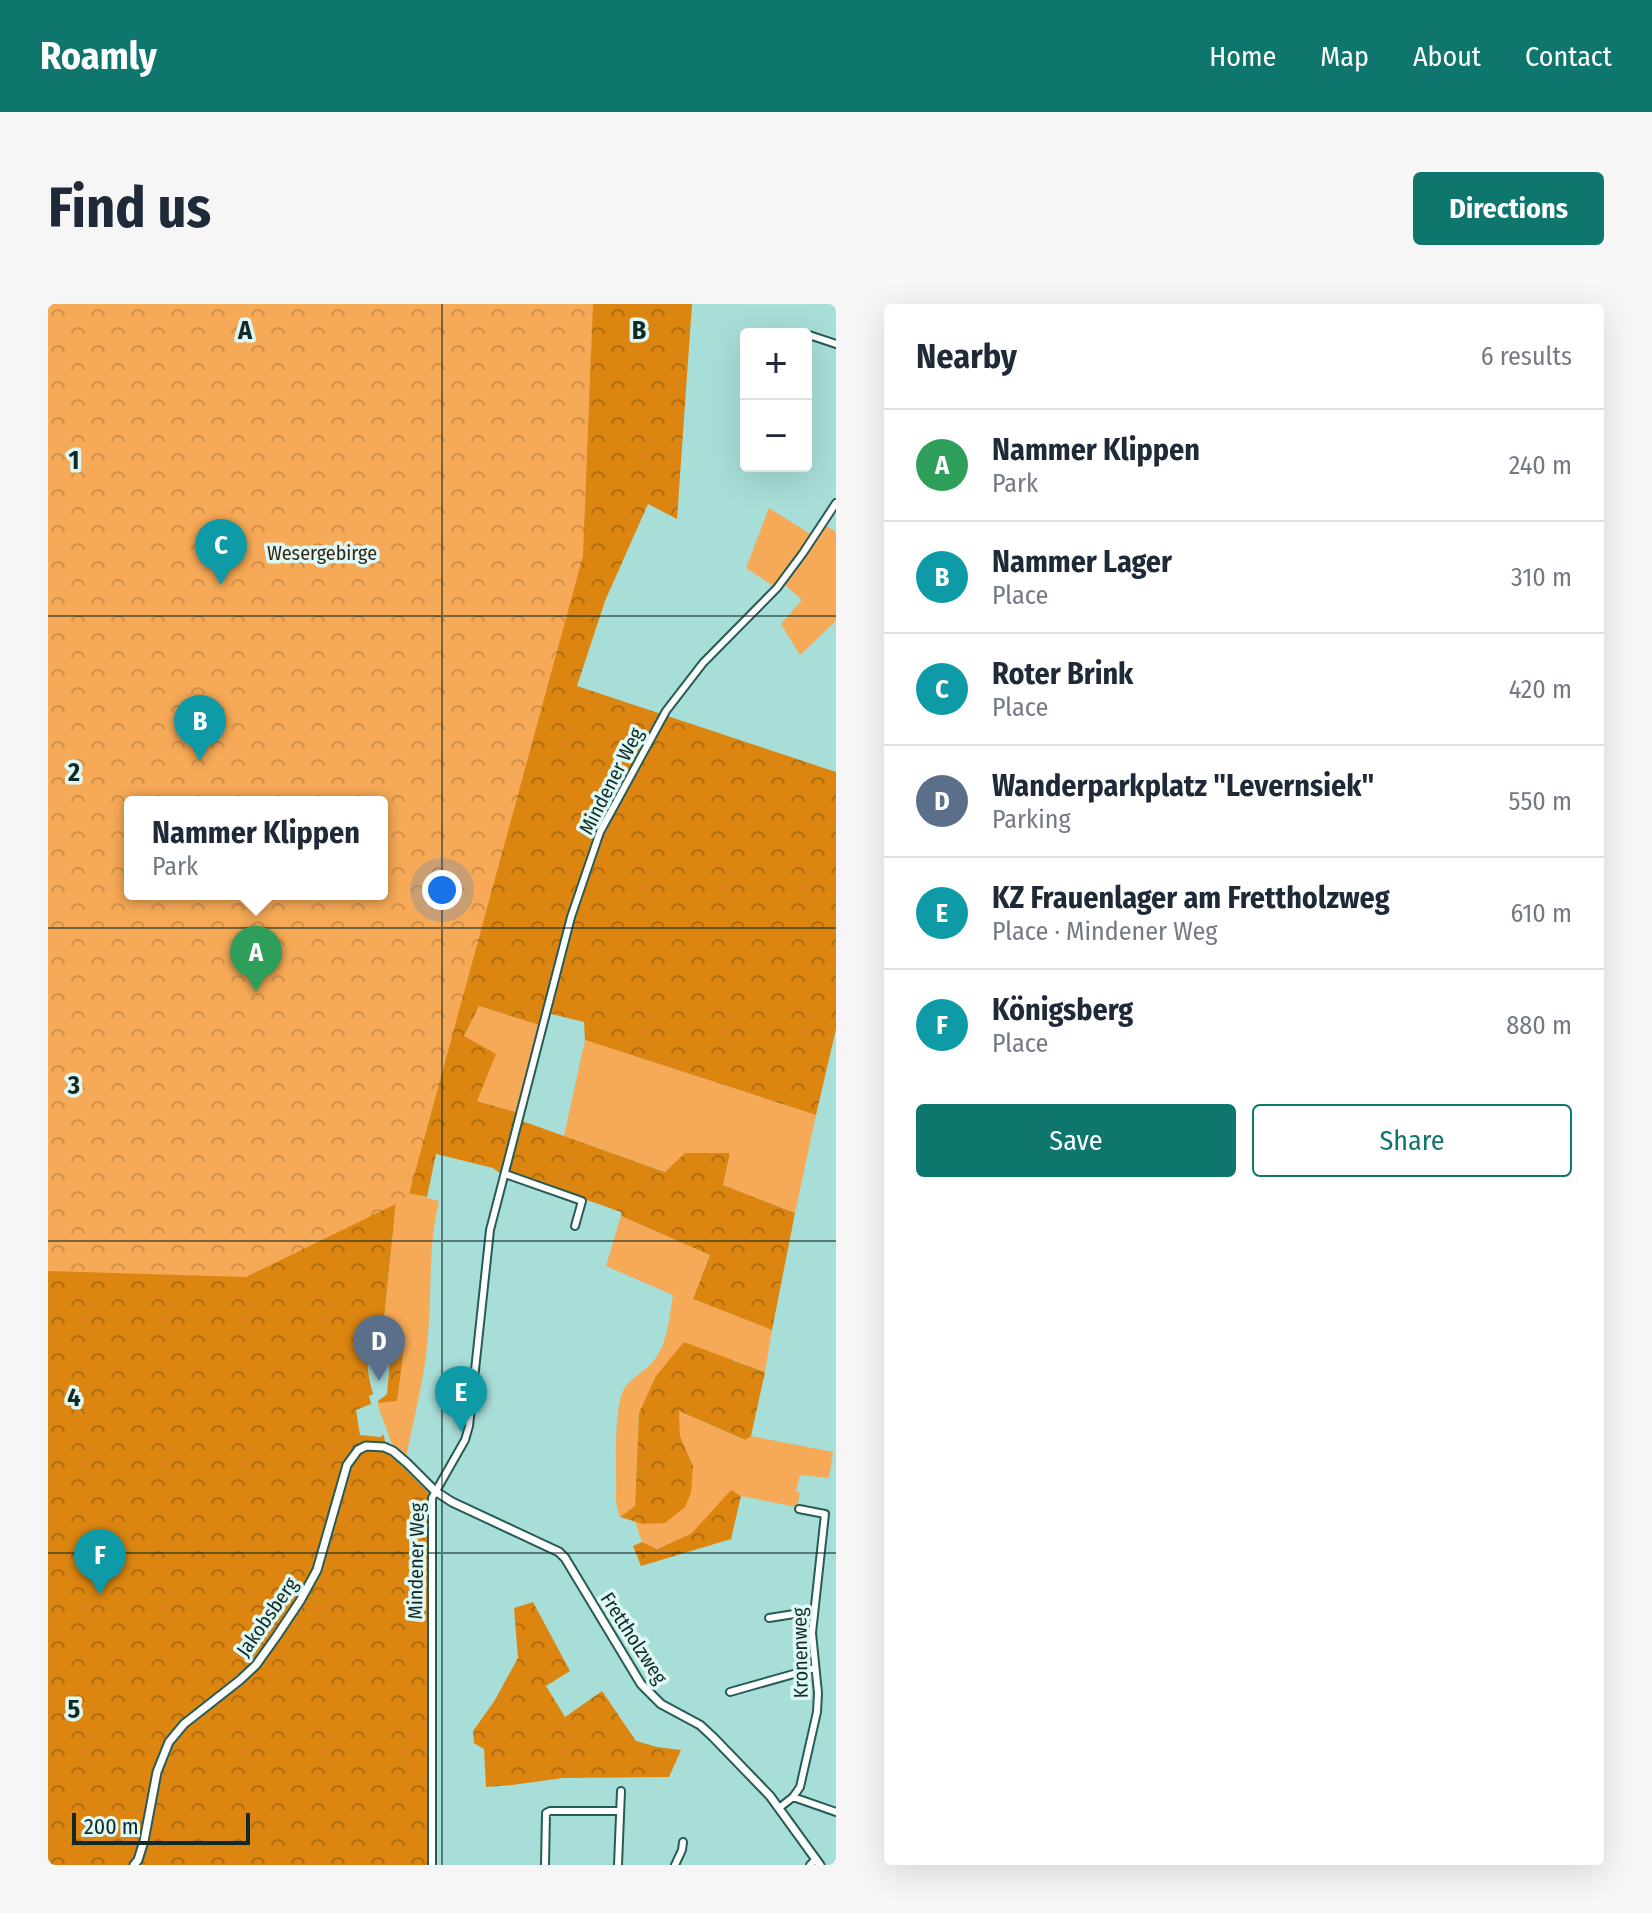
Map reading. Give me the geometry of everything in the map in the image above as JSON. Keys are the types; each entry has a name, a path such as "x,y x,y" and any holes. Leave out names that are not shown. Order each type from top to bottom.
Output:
{"street":[{"path":"812,336 836,344"},
{"name":"Mindener Weg","path":"432,1865 432,1498 465,1440 469,1426 490,1230 571,917 600,832 666,711 703,663 777,588 836,503"},
{"path":"505,1174 582,1201 575,1226"},
{"name":"Jakobsberg","path":"134,1865 141,1853 157,1772 169,1742 184,1724 256,1665 284,1625 317,1570 340,1483 351,1458 366,1446 384,1447 407,1463 435,1491"},
{"name":"Frettholzweg","path":"435,1491 559,1552 641,1684 661,1704 700,1725 770,1796 815,1863"},
{"name":"Kronenweg","path":"793,1797 800,1787 817,1712 812,1633 825,1514 799,1509"},
{"path":"769,1618 813,1611"},
{"path":"730,1692 815,1668"},
{"path":"618,1865 621,1791"},
{"path":"779,1808 793,1797 836,1812"},
{"path":"545,1865 546,1813 620,1811"},
{"path":"675,1865 683,1842"}],"green space":[{"name":"Wesergebirge","path":"48,304 692,304 677,519 648,504 605,601 577,686 836,772 836,1029 816,1115 585,1040 584,1022 543,1012 539,1025 479,1006 464,1036 496,1054 477,1101 519,1113 502,1175 493,1168 436,1154 427,1197 397,1191 383,1329 405,1340 397,1401 378,1403 387,1394 391,1349 384,1343 370,1343 367,1362 373,1394 369,1396 371,1404 356,1410 360,1435 381,1437 383,1434 384,1452 390,1454 430,1494 427,1865 48,1865"},
{"path":"48,304 593,304 583,556 408,1198 246,1277 48,1271"},
{"path":"769,508 812,535 775,587 746,568"},
{"path":"825,525 836,532 836,621 800,655 781,624 802,600 783,583"},
{"path":"479,1006 542,1026 519,1113 477,1101 464,1036"},
{"path":"585,1040 816,1115 795,1213 723,1185 730,1154 666,1172 564,1136"},
{"path":"522,1121 665,1172 685,1153 730,1153 723,1185 795,1213 772,1330 693,1299 710,1255 621,1216 621,1212 507,1172"},
{"path":"397,1190 439,1201 432,1252 427,1351 406,1457 392,1444 378,1403 397,1400 405,1341 383,1330"},
{"path":"621,1216 710,1255 693,1299 772,1330 765,1372 734,1360 639,1413 635,1506 620,1517 616,1498 620,1401 625,1387 650,1365 661,1350 673,1295 606,1266"},
{"path":"684,1342 765,1372 751,1436 745,1440 679,1411 680,1436 693,1466 691,1493 685,1507 665,1523 643,1524 620,1517 635,1506 639,1413 656,1376"},
{"path":"679,1411 744,1440 751,1436 833,1452 829,1478 800,1475 796,1491 800,1493 797,1507 741,1496 731,1491 691,1535 656,1549 642,1542 635,1521 693,1466 680,1436"},
{"path":"731,1490 741,1496 731,1539 641,1566 633,1546 642,1542 657,1549 691,1534"},
{"path":"533,1602 570,1671 546,1686 565,1717 602,1691 636,1741 681,1750 669,1777 563,1778 486,1787 484,1749 474,1743 473,1731 495,1700 518,1658 514,1608"}],"place":[{"name":"Roter Brink","path":"221,585"},
{"name":"Nammer Lager","path":"200,761"},
{"name":"Nammer Klippen","path":"256,992"},
{"name":"Wanderparkplatz \"Levernsiek\"","path":"379,1381"},
{"name":"KZ Frauenlager am Frettholzweg","path":"461,1432"},
{"name":"Königsberg","path":"100,1595"}]}
